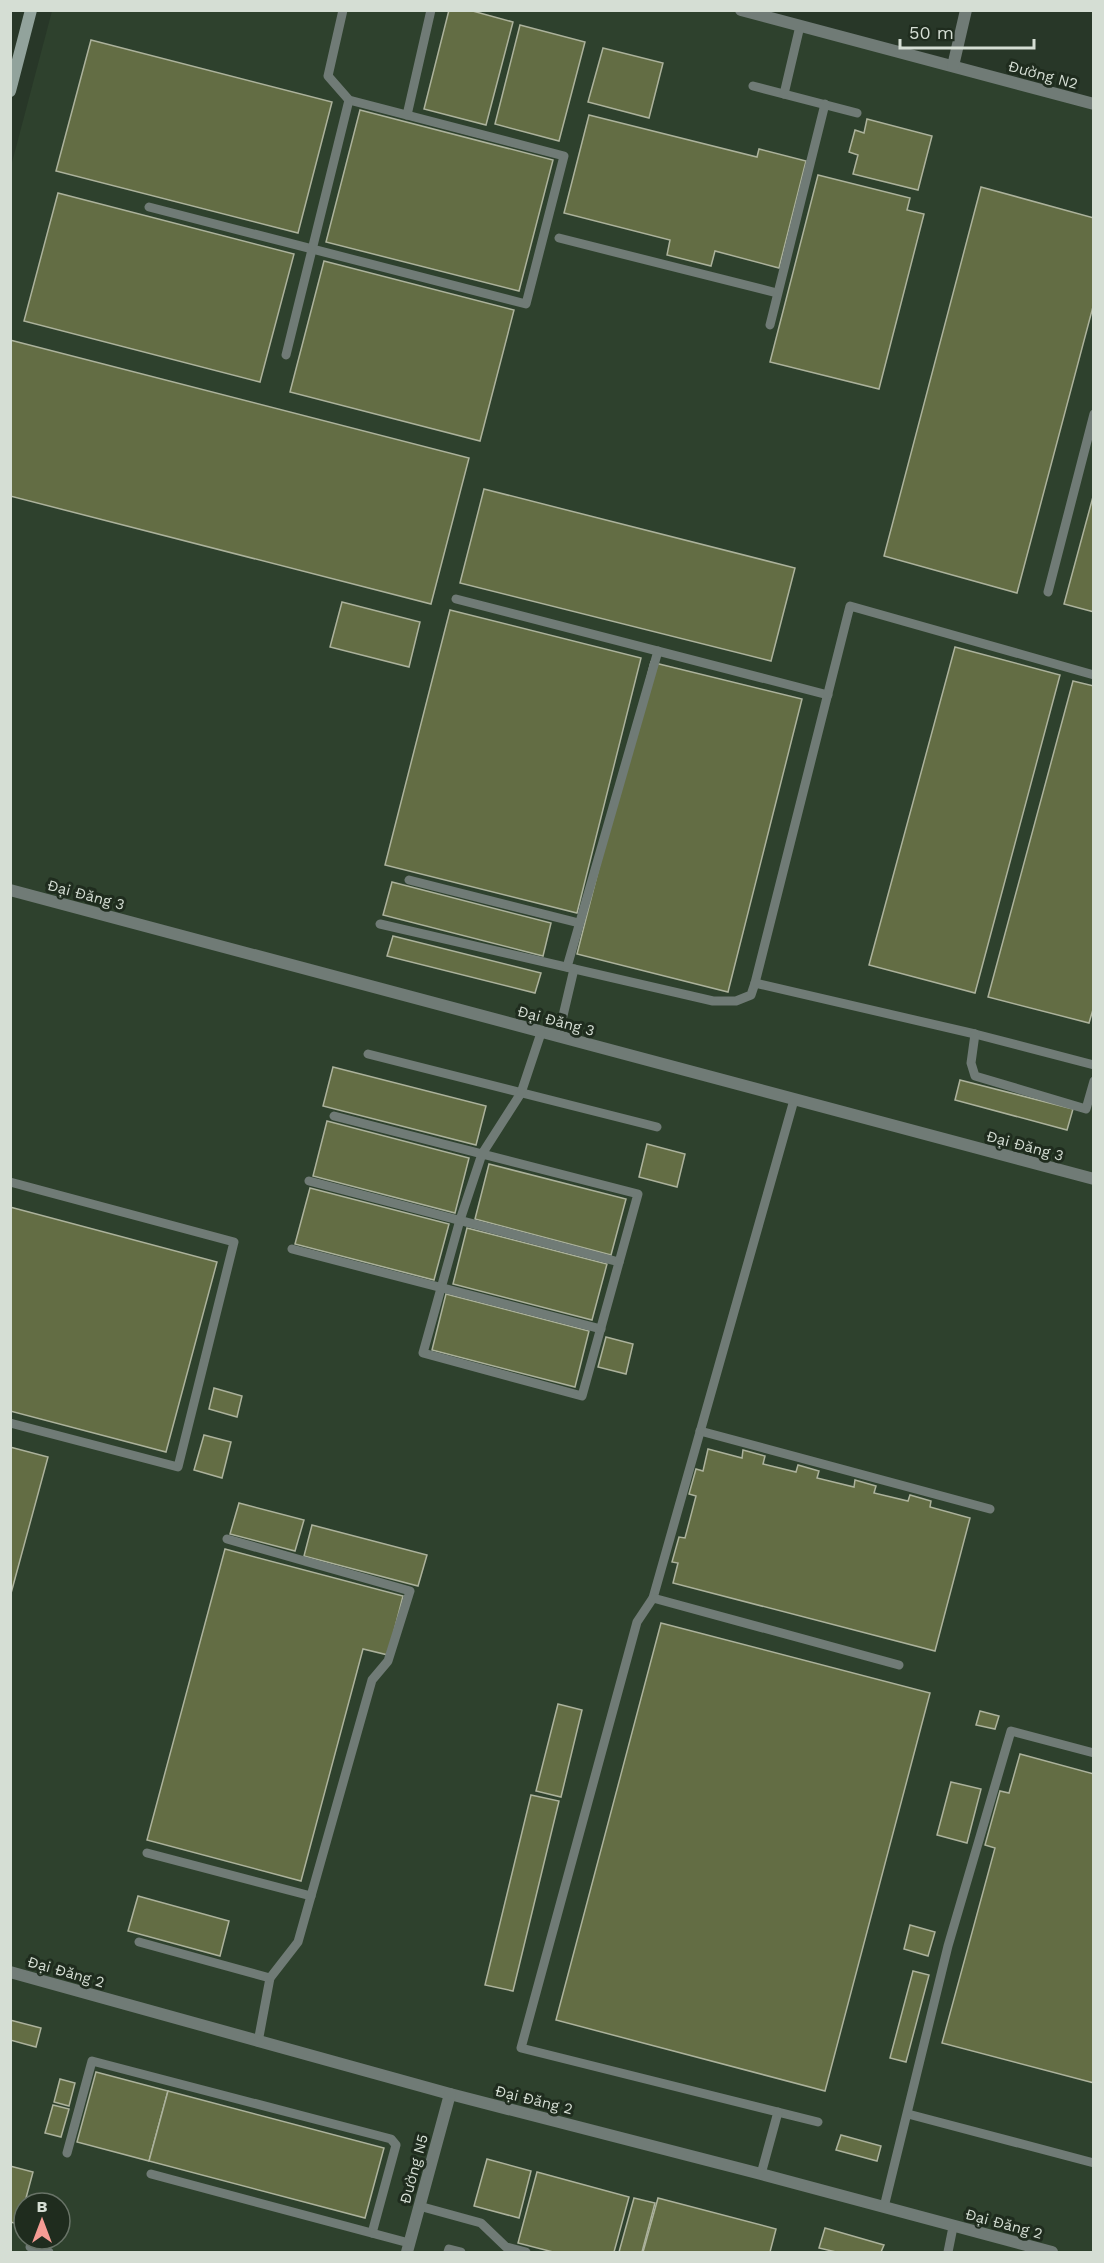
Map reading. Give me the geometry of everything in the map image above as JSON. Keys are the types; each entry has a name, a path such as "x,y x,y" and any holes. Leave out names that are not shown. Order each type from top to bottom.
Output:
{"main road":[{"path":"10,91 31,10"}],"street":[{"name":"Đường N2","path":"741,10 1094,104"},
{"path":"953,66 966,10"},
{"name":"Đại Đăng 3","path":"10,890 1094,1179"},
{"name":"Đại Đăng 2","path":"10,1972 450,2094 761,2174 1052,2253"},
{"name":"Đường N5","path":"408,2248 450,2094"}],"lane":[{"path":"149,207 526,304 564,156 349,99 328,76 343,10"},
{"path":"407,115 431,10"},
{"path":"784,94 800,26"},
{"path":"753,86 857,112"},
{"path":"286,355 349,99"},
{"path":"770,325 825,104"},
{"path":"559,238 777,293"},
{"path":"1048,592 1094,414"},
{"path":"456,599 828,695"},
{"path":"380,924 713,1001 736,1002 751,995 755,983 850,606 1094,675"},
{"path":"558,1037 579,922 658,651"},
{"path":"409,880 579,922"},
{"path":"755,983 975,1034 1094,1065"},
{"path":"334,1116 482,1154 638,1194 582,1396 423,1353 460,1220 482,1154 521,1093 541,1033"},
{"path":"975,1034 971,1063 975,1076 1086,1109 1094,1081"},
{"path":"368,1054 657,1127"},
{"path":"794,1100 653,1599 637,1622 521,2048 818,2122"},
{"path":"309,1181 619,1262"},
{"path":"10,1182 234,1242 178,1467 10,1423"},
{"path":"292,1248 601,1329"},
{"path":"700,1431 990,1509"},
{"path":"227,1539 410,1591 388,1662 372,1680 298,1942 270,1978 258,2042"},
{"path":"653,1599 899,1665"},
{"path":"884,2207 948,1946 1011,1731 1094,1753"},
{"path":"147,1854 311,1896"},
{"path":"139,1942 270,1978"},
{"path":"67,2153 92,2061 391,2139 396,2145 372,2233"},
{"path":"761,2174 778,2112"},
{"path":"908,2114 1094,2163"},
{"path":"151,2174 372,2233 408,2248"},
{"path":"419,2206 481,2223 506,2247 526,2253"},
{"path":"948,2253 953,2227"},
{"path":"448,2253 449,2249 461,2253"}],"shaded area":[{"path":"52,11 756,11 1093,98 1093,2252 11,2252 10,170"}],"building":[{"path":"449,10 469,10 513,22 486,125 424,109"},
{"path":"520,25 585,42 559,141 495,124"},
{"path":"91,40 332,102 298,233 56,171"},
{"path":"603,48 663,63 649,118 588,102"},
{"path":"360,110 553,160 519,291 326,242"},
{"path":"589,115 757,157 759,149 806,161 779,268 715,251 711,266 667,255 670,240 564,213"},
{"path":"867,119 932,136 918,190 853,174 858,155 849,152 855,130 864,133"},
{"path":"818,175 910,198 907,210 924,214 879,389 770,362"},
{"path":"981,187 1094,218 1094,303 1017,593 884,556"},
{"path":"58,193 294,254 260,382 24,321"},
{"path":"324,261 514,310 480,441 290,392"},
{"path":"10,340 469,458 431,604 10,496"},
{"path":"484,489 795,568 771,661 460,583"},
{"path":"1094,493 1094,612 1064,604"},
{"path":"342,602 420,622 409,667 330,647"},
{"path":"450,610 641,658 577,913 385,865"},
{"path":"955,647 1060,675 975,993 869,965"},
{"path":"651,662 802,699 728,992 577,954"},
{"path":"1073,681 1094,686 1094,1006 1089,1023 988,997"},
{"path":"392,882 551,923 543,956 383,915"},
{"path":"393,936 541,973 535,993 387,956"},
{"path":"333,1067 486,1106 476,1145 323,1106"},
{"path":"960,1080 1073,1109 1067,1130 955,1100"},
{"path":"327,1121 469,1158 455,1213 313,1176"},
{"path":"647,1144 685,1154 677,1187 639,1177"},
{"path":"489,1164 626,1199 611,1255 475,1219"},
{"path":"310,1188 449,1224 434,1280 295,1244"},
{"path":"10,1207 217,1262 166,1452 10,1411"},
{"path":"467,1228 607,1264 592,1320 453,1284"},
{"path":"446,1294 589,1331 575,1387 432,1350"},
{"path":"606,1337 633,1344 626,1374 598,1367"},
{"path":"214,1388 242,1396 237,1417 209,1409"},
{"path":"204,1435 231,1442 222,1478 194,1470"},
{"path":"10,1447 48,1457 10,1597"},
{"path":"708,1449 742,1458 743,1450 765,1456 763,1464 796,1472 798,1465 819,1471 817,1478 854,1487 855,1480 876,1486 874,1493 908,1501 910,1495 931,1501 930,1507 970,1518 935,1651 673,1583 678,1563 672,1562 679,1537 685,1538 696,1496 689,1494 696,1469 703,1471"},
{"path":"239,1503 304,1520 295,1551 230,1534"},
{"path":"312,1525 427,1555 418,1586 304,1556"},
{"path":"225,1549 403,1596 388,1655 363,1649 301,1881 147,1840"},
{"path":"661,1623 930,1693 825,2091 556,2020"},
{"path":"558,1704 582,1710 561,1797 536,1791"},
{"path":"980,1711 999,1716 995,1729 976,1725"},
{"path":"1020,1754 1094,1774 1094,2083 942,2043 995,1848 985,1845 1000,1791 1009,1793"},
{"path":"951,1782 981,1789 967,1843 937,1835"},
{"path":"531,1795 559,1801 513,1991 485,1985"},
{"path":"138,1896 229,1921 220,1956 128,1931"},
{"path":"910,1925 935,1932 928,1956 904,1949"},
{"path":"913,1971 929,1975 906,2062 890,2058"},
{"path":"10,2020 41,2028 36,2047 10,2040"},
{"path":"96,2072 168,2091 149,2161 77,2142"},
{"path":"60,2079 75,2083 69,2106 54,2102"},
{"path":"168,2091 384,2148 365,2218 149,2161"},
{"path":"53,2105 69,2109 61,2137 45,2133"},
{"path":"841,2135 881,2146 877,2161 836,2150"},
{"path":"487,2159 531,2171 519,2218 474,2206"},
{"path":"10,2166 33,2172 28,2191 12,2191 12,2222 10,2222"},
{"path":"537,2172 629,2197 614,2252 553,2252 518,2243"},
{"path":"634,2198 655,2203 642,2252 619,2252"},
{"path":"658,2198 776,2229 770,2252 643,2252"},
{"path":"825,2228 884,2245 881,2252 836,2252 819,2248"}]}
